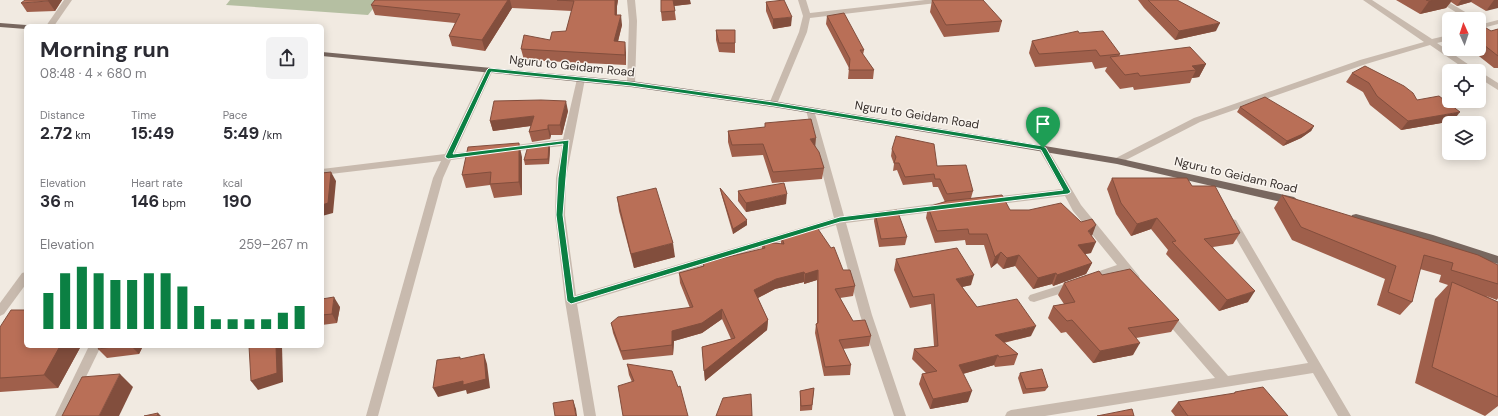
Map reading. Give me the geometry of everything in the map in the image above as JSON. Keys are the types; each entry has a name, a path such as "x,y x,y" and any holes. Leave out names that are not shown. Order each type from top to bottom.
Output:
{"main road":[{"path":"0,25 24,27"},
{"name":"Nguru to Geidam Road","path":"324,54 631,84 773,104 1117,161 1303,204"},
{"path":"1349,216 1433,239 1498,260"}],"street":[{"path":"51,24 68,0"},
{"path":"631,0 633,21 631,84"},
{"path":"773,104 803,32 807,16 802,0"},
{"path":"807,16 945,0"},
{"path":"1367,0 1464,64"},
{"path":"1440,0 1461,12"},
{"path":"1486,24 1498,22"},
{"path":"1117,161 1197,120 1363,62 1442,39"},
{"path":"372,416 438,178 489,70"},
{"path":"581,79 567,142 561,178 560,215 571,301 590,416"},
{"path":"1486,79 1498,87"},
{"path":"810,110 866,315 900,416"},
{"path":"324,172 567,142"},
{"path":"1043,148 1077,208 1124,267 1145,290"},
{"path":"1208,181 1216,194"},
{"path":"982,202 1068,192"},
{"path":"571,301 840,220 954,205"},
{"path":"1228,215 1345,416"},
{"path":"1034,298 1124,267"},
{"path":"0,311 24,279"},
{"path":"1160,307 1225,382"},
{"path":"61,416 94,348"},
{"path":"1011,416 1316,367"}],"green space":[{"path":"230,0 380,0 368,15 226,5"}],"building":[{"path":"25,0 49,0 21,3"},
{"path":"375,0 508,0 482,40 449,36 460,14 371,5"},
{"path":"557,0 615,0 615,15 621,15 614,41 625,42 625,55 521,49 524,35 550,40 552,32 566,31 574,1"},
{"path":"661,0 673,0 675,11 661,12"},
{"path":"784,0 792,17 773,19 766,2"},
{"path":"932,0 983,0 1002,21 946,25"},
{"path":"1148,0 1177,0 1220,23 1179,31"},
{"path":"844,13 864,50 860,50 874,70 849,70 850,59 827,16"},
{"path":"1486,28 1491,31 1498,29 1498,56 1486,47"},
{"path":"716,30 735,30 735,43 719,43"},
{"path":"1078,31 1079,33 1103,31 1120,54 1100,56 1096,50 1039,54 1032,41"},
{"path":"1190,47 1206,64 1192,66 1196,70 1140,76 1138,73 1125,75 1110,57"},
{"path":"1365,66 1404,86 1413,93 1417,100 1439,96 1442,98 1442,108 1455,108 1460,112 1408,121 1377,96 1369,83 1352,73"},
{"path":"1265,97 1314,126 1305,133 1287,141 1240,107"},
{"path":"494,101 566,101 560,125 548,125 548,129 529,132 534,116 490,121"},
{"path":"811,119 816,138 810,139 819,152 824,168 773,172 763,144 732,145 728,131 765,127 765,123"},
{"path":"896,136 934,144 937,166 966,165 973,191 947,194 940,179 935,179 934,174 905,177 899,163 894,163 896,157 892,149"},
{"path":"519,143 519,182 490,184 491,172 462,175 468,147"},
{"path":"549,144 548,159 524,160 528,146"},
{"path":"331,172 328,203 324,204 324,173"},
{"path":"1112,178 1187,178 1192,186 1215,186 1240,233 1204,239 1255,291 1227,300 1172,242 1176,241 1157,218 1137,224 1121,203"},
{"path":"784,183 787,194 746,203 738,191"},
{"path":"656,188 673,243 631,254 617,197"},
{"path":"720,188 747,220 733,229"},
{"path":"1002,195 1010,210 1029,210 1061,203 1081,222 1092,219 1096,225 1088,231 1096,242 1078,245 1092,263 1057,275 1056,273 1038,278 1019,255 1007,258 1001,252 995,257 987,234 969,234 968,229 937,231 928,207 947,201"},
{"path":"1282,195 1478,255 1498,265 1498,284 1451,270 1453,263 1424,255 1412,302 1388,292 1396,266 1301,227"},
{"path":"897,210 907,237 881,239 875,213"},
{"path":"816,226 831,248 834,247 843,270 850,270 855,286 835,289 853,321 865,320 871,336 839,340 851,365 825,367 816,324 818,323 818,270 776,279 754,290 768,320 704,371 702,347 735,338 722,309 702,323 672,331 672,345 621,351 611,323 618,317 693,307 679,273 704,266 703,263 765,248 762,242 784,244 781,235"},
{"path":"957,248 974,275 956,279 977,307 1017,299 1036,326 995,335 1018,354 999,357 998,355 959,365 972,391 933,399 922,374 937,371 914,349 938,346 934,294 913,297 896,259"},
{"path":"1130,269 1179,320 1128,328 1140,343 1100,351 1072,320 1067,321 1053,306 1075,302 1064,283 1099,271 1102,275"},
{"path":"1452,282 1498,302 1498,397 1432,367"},
{"path":"334,297 332,314 324,315 324,299"},
{"path":"11,310 24,310 24,348 59,348 44,375 0,378 0,327"},
{"path":"249,348 276,348 277,373 251,381"},
{"path":"484,354 486,379 463,385 463,381 433,388 437,360 460,357 460,359"},
{"path":"627,364 672,371 678,387 680,386 688,416 623,416 618,386 634,381"},
{"path":"1042,369 1048,387 1026,389 1020,373"},
{"path":"120,374 99,416 62,416 82,377"},
{"path":"1263,387 1288,416 1188,416 1178,402 1235,393"},
{"path":"814,388 812,405 801,406 800,391"},
{"path":"751,394 752,416 716,416 723,398"},
{"path":"573,400 576,416 555,416 553,403"},
{"path":"1132,409 1134,416 1097,416"},
{"path":"158,413 157,416 144,416"}],"route":[{"path":"489,70 631,84 773,104 1043,148 1068,192 840,220 571,301 560,215 561,178 567,142 448,157 489,70"}]}
